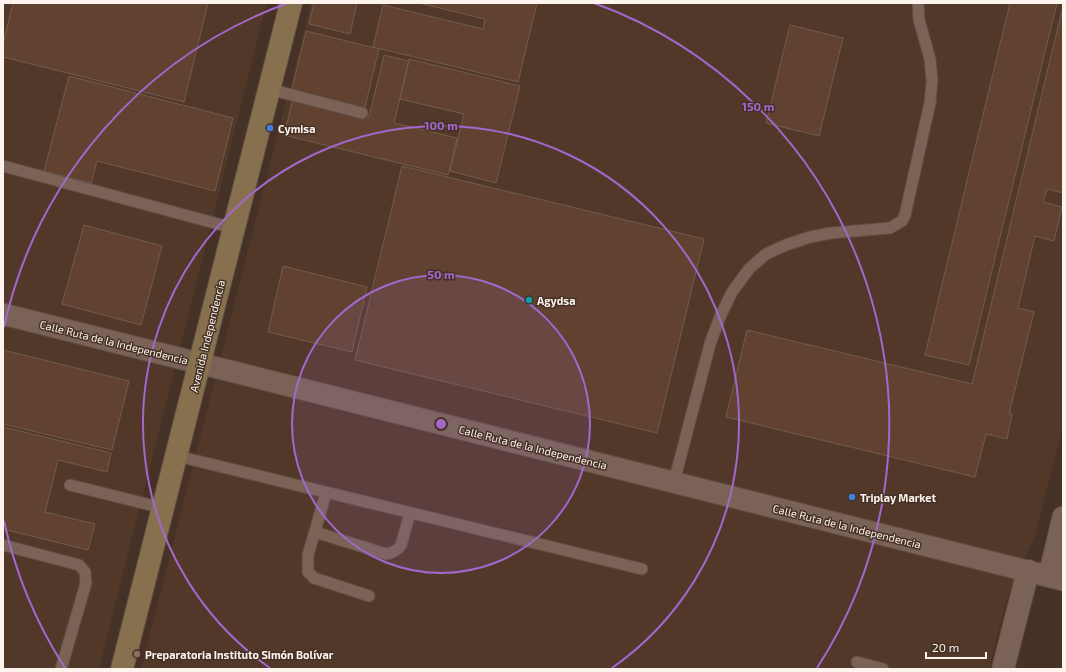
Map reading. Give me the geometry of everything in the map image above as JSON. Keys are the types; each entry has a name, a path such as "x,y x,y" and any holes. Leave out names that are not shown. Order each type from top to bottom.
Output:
{"main road":[{"name":"Avenida Independencia","path":"122,669 291,3"}],"street":[{"name":"Calle Ruta de la Independencia","path":"3,314 1056,578"},
{"path":"1056,578 1063,517"},
{"path":"1003,669 1028,571"}],"lane":[{"path":"674,482 710,344 717,324 732,292 749,269 766,254 810,237 831,233 890,228 902,221 905,215 928,111 932,81 930,59 919,20 918,3"},
{"path":"269,89 362,113"},
{"path":"3,166 233,228"},
{"path":"176,456 642,569"},
{"path":"70,485 163,508"},
{"path":"326,493 308,555 308,572 314,578 369,596"},
{"path":"315,532 386,554 392,553 398,550 401,545 410,513"},
{"path":"3,545 79,565 85,572 86,583 61,669"},
{"path":"857,662 883,669"}],"shaded area":[{"path":"3,3 267,3 99,669 3,669"},
{"path":"311,3 1063,3 1063,427 1035,535 1006,601 989,669 141,669"}],"building":[{"path":"13,3 208,3 184,102 3,57 3,44"},
{"path":"314,3 357,3 350,34 309,24"},
{"path":"419,3 537,3 518,82 373,47 383,5 483,29 485,19"},
{"path":"1010,3 1057,3 969,365 925,355"},
{"path":"1063,6 1063,193 1047,189 1043,202 1062,207 1054,241 1035,236 1018,308 1034,312 1009,414 1012,414 1007,439 986,434 975,477 726,417 747,330 972,384"},
{"path":"790,25 843,38 819,136 766,123"},
{"path":"306,31 379,49 364,111 291,93"},
{"path":"384,55 409,61 394,123 457,138 448,175 284,135 293,99 369,117"},
{"path":"409,59 520,86 496,183 450,171 464,114 400,99"},
{"path":"69,76 233,118 215,191 97,161 91,183 44,171"},
{"name":"Agydsa","path":"402,166 704,239 657,433 355,360"},
{"path":"84,225 162,246 141,325 62,304"},
{"path":"283,266 367,287 352,352 268,332"},
{"path":"3,350 129,381 112,450 3,424"},
{"path":"3,427 111,453 107,472 58,460 45,512 95,524 88,550 3,529"}],"place":[{"name":"Cymisa","path":"270,128"},
{"name":"Agydsa","path":"529,300"},
{"name":"Triplay Market","path":"852,497"},
{"name":"Preparatoria Instituto Simón Bolívar","path":"137,654"}]}
